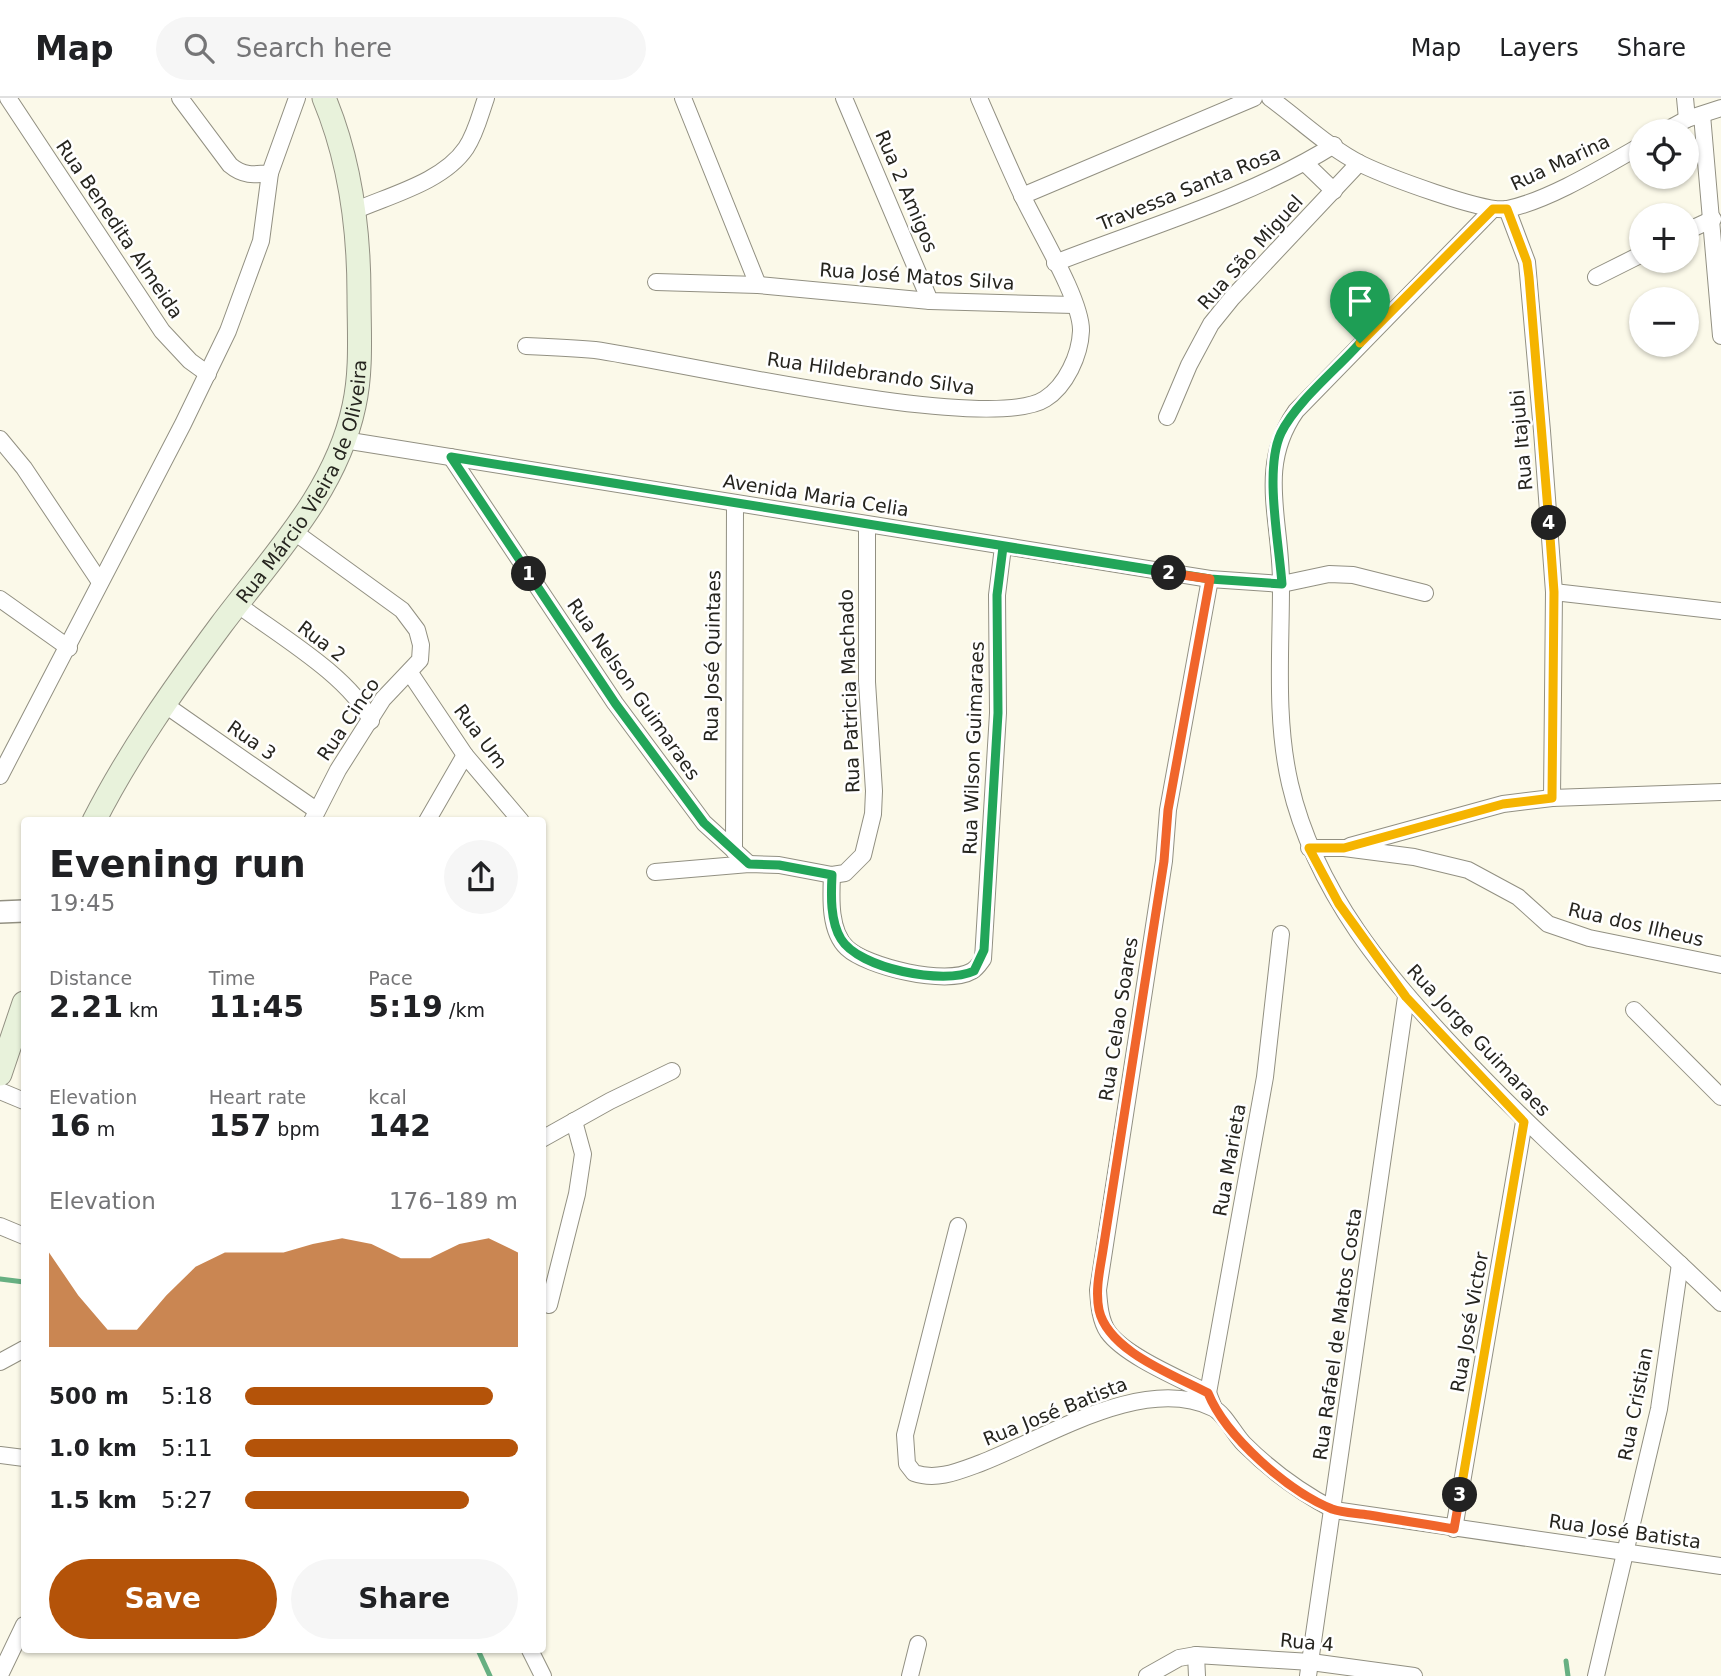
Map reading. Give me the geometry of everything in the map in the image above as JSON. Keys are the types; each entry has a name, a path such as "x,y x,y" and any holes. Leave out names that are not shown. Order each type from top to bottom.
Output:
{"main road":[{"name":"Rua Márcio Vieira de Oliveira","path":"102,817 164,704 320,494 344,440 359,375 359,276 354,211 344,158 324,98"},
{"path":"0,1074 21,1012"}],"street":[{"name":"Rua Benedita Almeida","path":"8,98 162,331 190,361 208,374"},
{"path":"180,98 240,173 270,173"},
{"path":"0,776 69,648 228,331 261,241 270,173 297,98"},
{"path":"354,211 439,173 454,162 475,131 486,98"},
{"path":"684,98 758,285"},
{"name":"Rua 2 Amigos","path":"844,98 930,300"},
{"name":"Rua Hildebrando Silva","path":"526,346 594,350 837,393 953,408 1009,410 1045,400 1063,381 1079,346 1081,327 1074,305 979,98"},
{"path":"1022,195 1254,98"},
{"path":"1270,98 1359,163 1443,195 1500,209"},
{"path":"1685,98 1695,117 1713,219 1721,336"},
{"path":"1691,119 1721,108"},
{"name":"Travessa Santa Rosa","path":"1055,263 1306,163 1334,145"},
{"name":"Rua Marina","path":"1282,584 1273,457 1282,432 1305,401 1500,209 1583,178 1629,152"},
{"path":"1306,163 1334,191"},
{"name":"Rua São Miguel","path":"1167,416 1189,365 1211,324 1231,298 1359,163"},
{"name":"Rua Itajubi","path":"1500,209 1527,262 1529,277 1554,592 1552,798"},
{"path":"1699,225 1713,219"},
{"path":"1596,277 1629,260"},
{"name":"Rua José Matos Silva","path":"656,282 758,285 930,300 1074,305"},
{"path":"0,439 24,468 100,582"},
{"name":"Avenida Maria Celia","path":"344,440 1210,579 1282,584 1329,574 1353,575 1425,593"},
{"name":"Rua Nelson Guimaraes","path":"451,457 615,703 704,823 749,864"},
{"name":"Rua José Quintaes","path":"734,851 735,503"},
{"name":"Rua Patricia Machado","path":"832,875 845,873 863,855 873,814 867,682 867,525"},
{"name":"Rua Cinco","path":"293,531 402,610 417,629 421,645 420,660 411,673 383,699 314,816"},
{"name":"Rua Wilson Guimaraes","path":"832,875 832,906 838,933 847,948 884,967 917,974 950,975 974,971 984,950 998,713 997,595 1003,547"},
{"name":"Rua Celao Soares","path":"1210,579 1168,810 1164,861 1098,1290 1099,1308 1110,1335 1123,1347 1211,1400"},
{"name":"Rua Jorge Guimaraes","path":"1282,584 1281,723 1290,783 1309,848 1339,904 1406,997 1524,1122 1721,1303"},
{"path":"1554,592 1721,611"},
{"path":"0,600 69,648"},
{"name":"Rua 2","path":"237,604 345,685 365,708 371,721"},
{"name":"Rua Um","path":"411,673 465,755 518,817"},
{"name":"Rua 3","path":"164,704 314,816"},
{"path":"430,817 465,755"},
{"path":"1344,848 1503,804 1552,798 1721,792"},
{"name":"Rua dos Ilheus","path":"1309,848 1344,848 1414,857 1468,870 1518,897 1548,924 1589,938 1721,965"},
{"path":"655,873 749,864 779,865 832,875"},
{"path":"0,912 21,911"},
{"name":"Rua Marieta","path":"1211,1400 1265,1077 1281,934"},
{"name":"Rua Rafael de Matos Costa","path":"1310,1669 1406,997"},
{"path":"1634,1010 1721,1097"},
{"path":"546,1137 672,1071"},
{"path":"0,1091 21,1100"},
{"path":"549,1305 577,1194 583,1154 573,1121"},
{"name":"Rua José Victor","path":"1454,1529 1524,1122"},
{"path":"0,1226 21,1235"},
{"name":"Rua José Batista","path":"958,1226 905,1435 907,1464 914,1473 939,1477 969,1468 1027,1446 1098,1412 1141,1398 1211,1400 1243,1442 1274,1472 1306,1495 1334,1510 1721,1566"},
{"name":"Rua Cristian","path":"1596,1676 1659,1409 1680,1264"},
{"path":"0,1362 21,1351"},
{"path":"0,1455 21,1458"},
{"path":"0,1675 21,1631"},
{"path":"910,1676 918,1644"},
{"path":"532,1653 543,1676"},
{"path":"1147,1676 1179,1658 1196,1655 1197,1676"},
{"name":"Rua 4","path":"1196,1655 1310,1669 1414,1676"}],"waterway":[{"path":"0,1279 21,1282"},
{"path":"479,1653 490,1676"},
{"path":"1566,1661 1568,1676"}],"route":[{"path":"1360,343 1296,411 1282,432 1273,457 1282,584 1210,579 451,457 615,703 704,823 749,864 779,865 832,875 834,919 847,948 884,967 917,974 969,973 979,965 984,950 998,713 997,595 1003,547 1210,579 1168,810 1164,861 1103,1250 1098,1290 1099,1308 1110,1335 1123,1347 1208,1393 1214,1408 1243,1442 1274,1472 1306,1495 1334,1510 1454,1529 1524,1122 1406,997 1339,904 1309,848 1344,848 1503,804 1552,798 1554,592 1529,277 1527,262 1507,209 1493,209 1360,343"}]}
